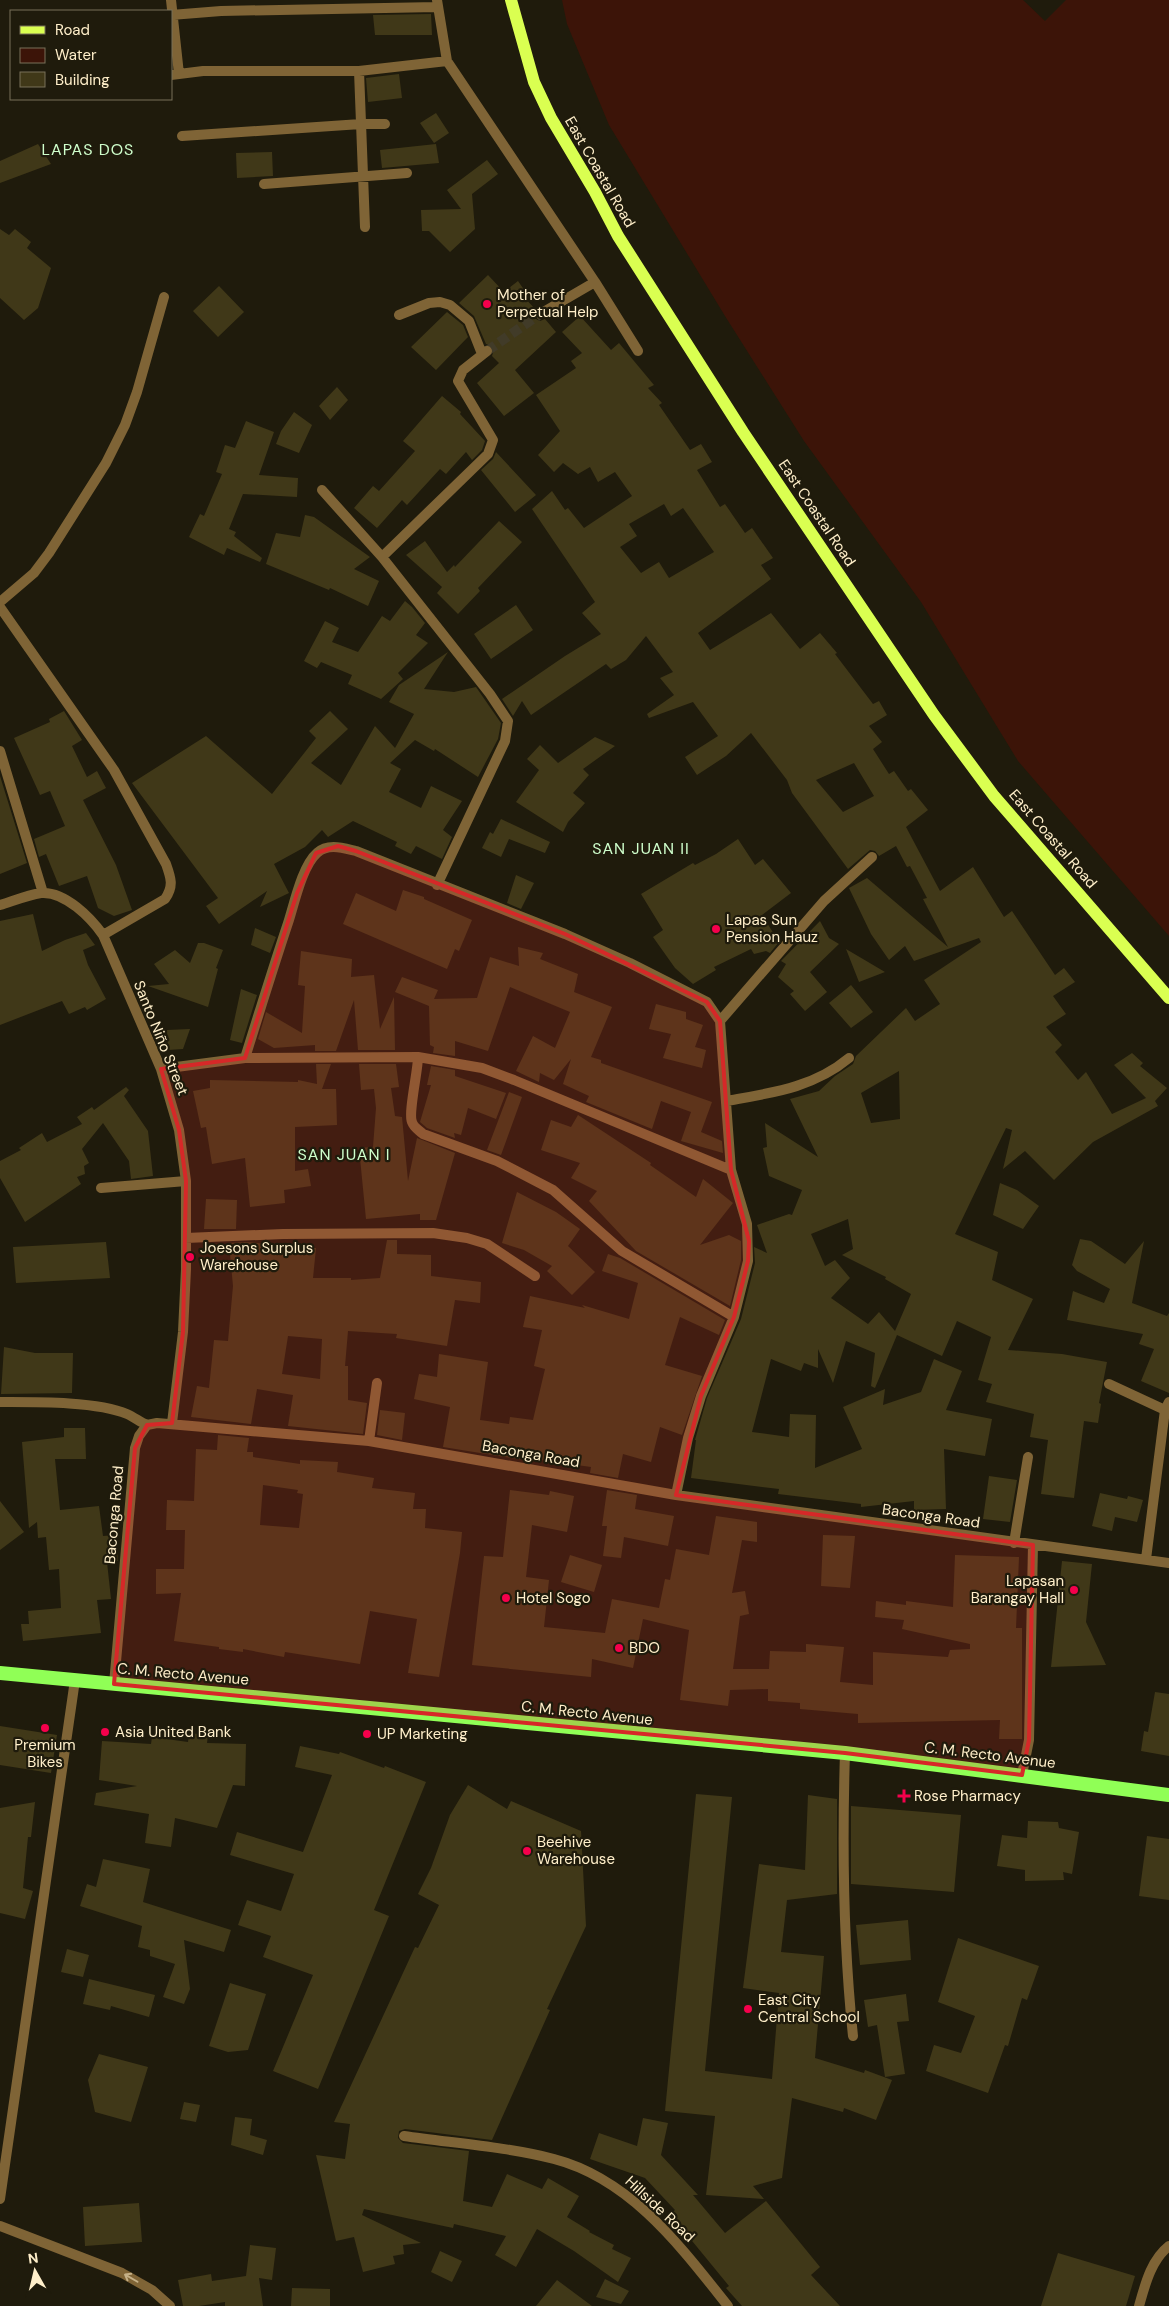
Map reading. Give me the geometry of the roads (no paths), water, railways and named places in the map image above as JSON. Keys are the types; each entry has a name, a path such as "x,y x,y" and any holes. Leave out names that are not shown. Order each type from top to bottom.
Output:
{"highway":[{"name":"C. M. Recto Avenue","path":"0,1673 845,1753 1169,1795"}],"main road":[{"name":"East Coastal Road","path":"511,0 534,82 551,118 595,192 618,236 744,432 934,714 994,796 1169,998"}],"street":[{"path":"447,61 359,71 203,72 175,74 172,15 221,11 437,4 447,61 595,282 638,350"},
{"path":"359,71 364,227"},
{"path":"182,136 385,124"},
{"path":"264,184 407,173"},
{"path":"540,314 595,282"},
{"path":"0,602 34,573 49,553 106,463 125,425 137,392 164,297"},
{"path":"382,557 488,454 493,440 458,381 463,370 484,353 469,321 450,305 440,302 429,303 399,315"},
{"path":"322,490 382,557 490,694 508,721 505,741 437,885"},
{"path":"0,607 114,770 166,864 171,878 171,890 165,899 103,935"},
{"path":"0,751 42,893 0,905"},
{"path":"245,1058 297,893 316,854 325,848 338,846 356,851 437,885 565,934 707,1002 720,1021 730,1170 742,1204 748,1240 748,1261 734,1317 701,1396 688,1438 676,1495"},
{"path":"720,1021 824,901 872,857"},
{"name":"Santo Niño Street","path":"42,893 60,898 78,907 93,920 103,935 161,1069 180,1130 186,1181 186,1238 183,1332 172,1423"},
{"path":"418,1057 411,1110 411,1121 416,1129 423,1134 497,1161 553,1190 622,1251 734,1317"},
{"path":"161,1069 245,1058 418,1057 482,1068 730,1170"},
{"path":"726,1101 778,1093 806,1084 833,1072 849,1058"},
{"path":"101,1188 186,1181"},
{"path":"186,1238 283,1234 433,1233 466,1238 487,1244 535,1276"},
{"path":"369,1441 377,1383"},
{"path":"1109,1384 1167,1406 1146,1559"},
{"path":"0,1402 46,1402 97,1407 126,1413 147,1425"},
{"name":"Baconga Road","path":"114,1684 135,1448 139,1436 147,1425 172,1423 369,1441 676,1495 1169,1563"},
{"path":"1014,1543 1028,1457"},
{"path":"1022,1775 1029,1740 1033,1545"},
{"path":"0,2199 75,1680"},
{"path":"845,1753 844,1920 846,1967 853,2036"},
{"name":"Hillside Road","path":"404,2136 554,2159 604,2180 625,2194 677,2242 728,2306"},
{"path":"0,2226 122,2273 152,2290 170,2306"},
{"path":"1139,2306 1154,2265 1163,2251 1169,2246"}],"water":[{"path":"562,0 1023,0 1045,21 1066,0 1169,0 1169,936 1018,761 921,602 804,441 725,316 609,125 567,24"}],"tunnel":[{"path":"487,351 540,314"}],"place":[{"name":"Mother of Perpetual Help","path":"487,304"},
{"name":"Lapas Sun Pension Hauz","path":"716,929"},
{"name":"Joesons Surplus Warehouse","path":"190,1257"},
{"name":"Lapasan Barangay Hall","path":"1074,1590"},
{"name":"Hotel Sogo","path":"506,1598"},
{"name":"BDO","path":"619,1648"},
{"name":"Premium Bikes","path":"45,1728"},
{"name":"Asia United Bank","path":"105,1732"},
{"name":"UP Marketing","path":"367,1734"},
{"name":"Rose Pharmacy","path":"904,1796"},
{"name":"Beehive Warehouse","path":"527,1851"},
{"name":"East City Central School","path":"748,2009"}],"district":[{"name":"LAPAS DOS","path":"88,149"},
{"name":"SAN JUAN II","path":"641,848"},
{"name":"SAN JUAN I","path":"344,1154"}]}
